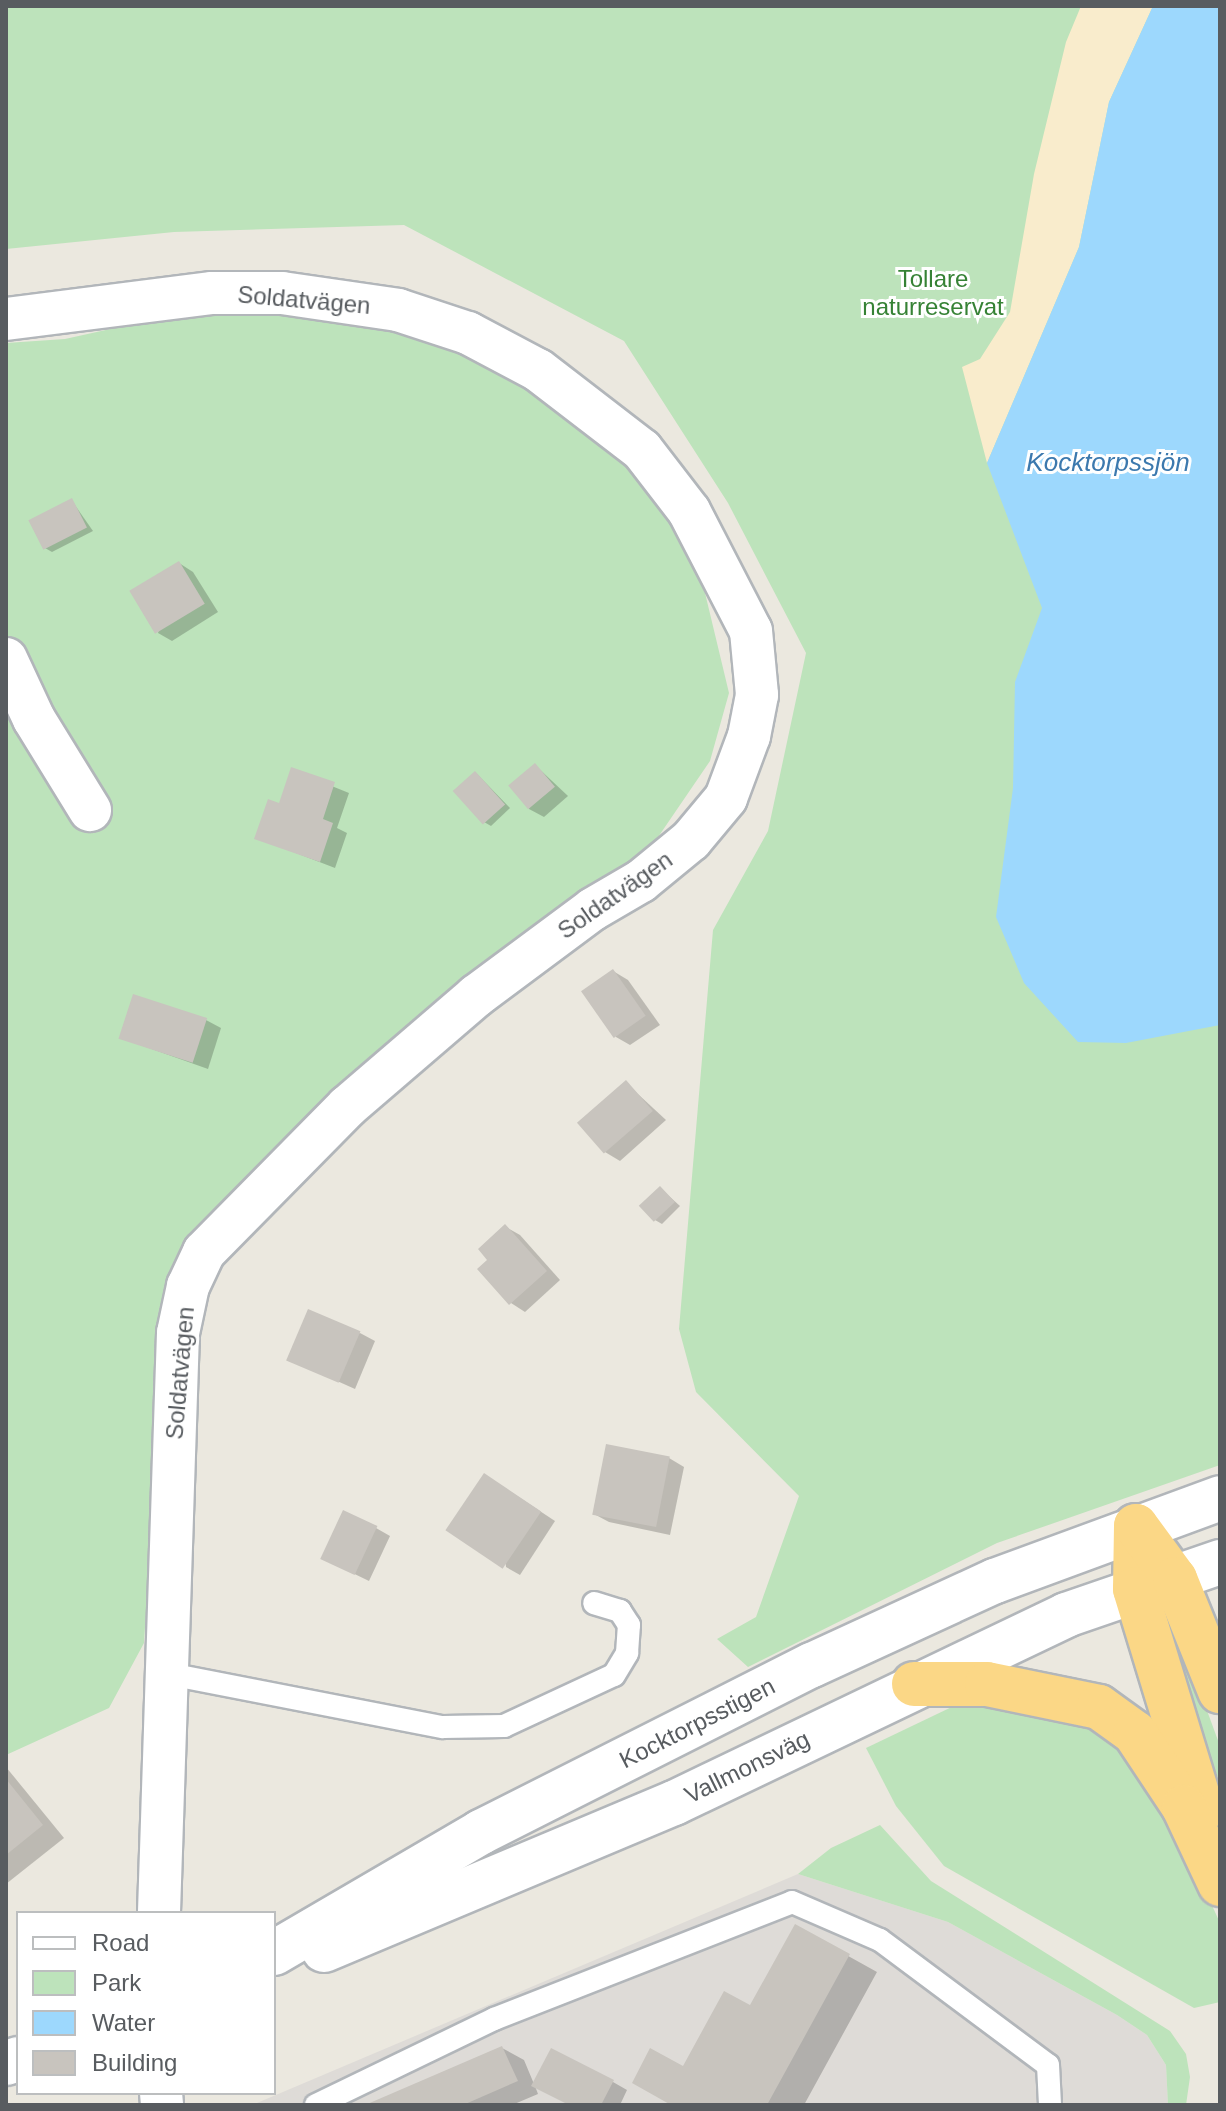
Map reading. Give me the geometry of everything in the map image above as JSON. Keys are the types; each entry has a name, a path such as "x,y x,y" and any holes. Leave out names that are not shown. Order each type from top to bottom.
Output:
{"highway":[{"path":"1136,1526 1155,1584 1220,1867"},
{"path":"1155,1584 1220,1691"},
{"path":"914,1684 987,1684 1099,1707 1135,1733 1184,1807 1220,1884"}],"main road":[{"name":"Kocktorpsstigen","path":"276,1952 481,1832 812,1665 995,1581 1136,1526 1220,1498"},
{"name":"Vallmonsväg","path":"276,1971 674,1803 914,1684 1155,1584 1220,1562"}],"street":[{"name":"Soldatvägen","path":"6,319 212,293 282,293 398,310 468,333 538,370 642,450 689,511 751,631 757,695 749,736 726,798 691,840 641,881 593,909 476,996 348,1106 204,1252 188,1286 178,1333 164,1673 159,1911"},
{"path":"6,659 34,719 90,810"}],"lane":[{"path":"164,1673 443,1727 504,1726 614,1675 627,1653 629,1625 620,1611 594,1603"},
{"path":"316,2105 494,2019 792,1902 880,1940 1048,2065 1050,2105"}],"shaded area":[{"path":"798,1874 948,1922 1117,2015 1147,2035 1166,2065 1168,2105 252,2105"}],"green space":[{"name":"Tollare naturreservat","path":"6,6 1220,6 1220,1465 997,1543 748,1667 717,1639 756,1617 799,1496 696,1392 679,1329 713,930 768,831 806,653 728,503 624,341 404,225 174,232 6,249"},
{"path":"263,307 381,320 523,378 634,457 700,572 729,693 710,761 652,846 579,894 252,1170 190,1237 159,1417 144,1643 109,1708 6,1755 6,343 65,339 169,316"},
{"path":"1176,1626 1220,1746 1220,1784 1166,1632"},
{"path":"1003,1703 1114,1734 1157,1784 1220,1923 1220,2002 1194,2008 944,1866 896,1806 866,1748 958,1704"},
{"path":"880,1825 931,1881 1170,2031 1186,2054 1190,2077 1186,2105 1168,2105 1166,2065 1147,2035 1117,2015 948,1922 798,1874 831,1848"}],"sand":[{"path":"1081,6 1153,6 1109,102 1079,247 987,463 962,367 980,359 1010,312 1034,174 1066,42"}],"water":[{"name":"Kocktorpssjön","path":"1153,6 1220,6 1220,1025 1126,1043 1078,1042 1024,983 996,917 1013,788 1015,682 1042,608 987,463 1079,247 1109,102"}],"building":[{"path":"72,498 87,527 43,550 28,520"},
{"path":"179,561 205,604 155,634 129,591"},
{"path":"535,763 555,787 528,809 508,785"},
{"path":"291,767 335,782 323,819 333,823 320,862 254,839 268,799 279,803"},
{"path":"475,771 505,804 483,825 453,791"},
{"path":"613,969 646,1016 614,1038 581,991"},
{"path":"133,994 207,1018 193,1063 118,1039"},
{"path":"626,1080 653,1111 604,1154 577,1123"},
{"path":"660,1186 675,1202 654,1222 639,1206"},
{"path":"505,1224 547,1271 509,1305 477,1269 487,1260 478,1249"},
{"path":"308,1309 360,1331 339,1383 286,1361"},
{"path":"606,1444 670,1456 656,1527 592,1515"},
{"path":"484,1473 541,1512 503,1569 445,1530"},
{"path":"343,1510 377,1526 355,1575 320,1559"},
{"path":"6,1779 43,1825 6,1855"},
{"path":"795,1924 850,1954 767,2105 671,2105 632,2083 650,2048 683,2066 724,1991 750,2005"},
{"path":"502,2046 518,2081 463,2105 365,2105"},
{"path":"551,2048 614,2080 601,2105 569,2105 531,2086"}]}
